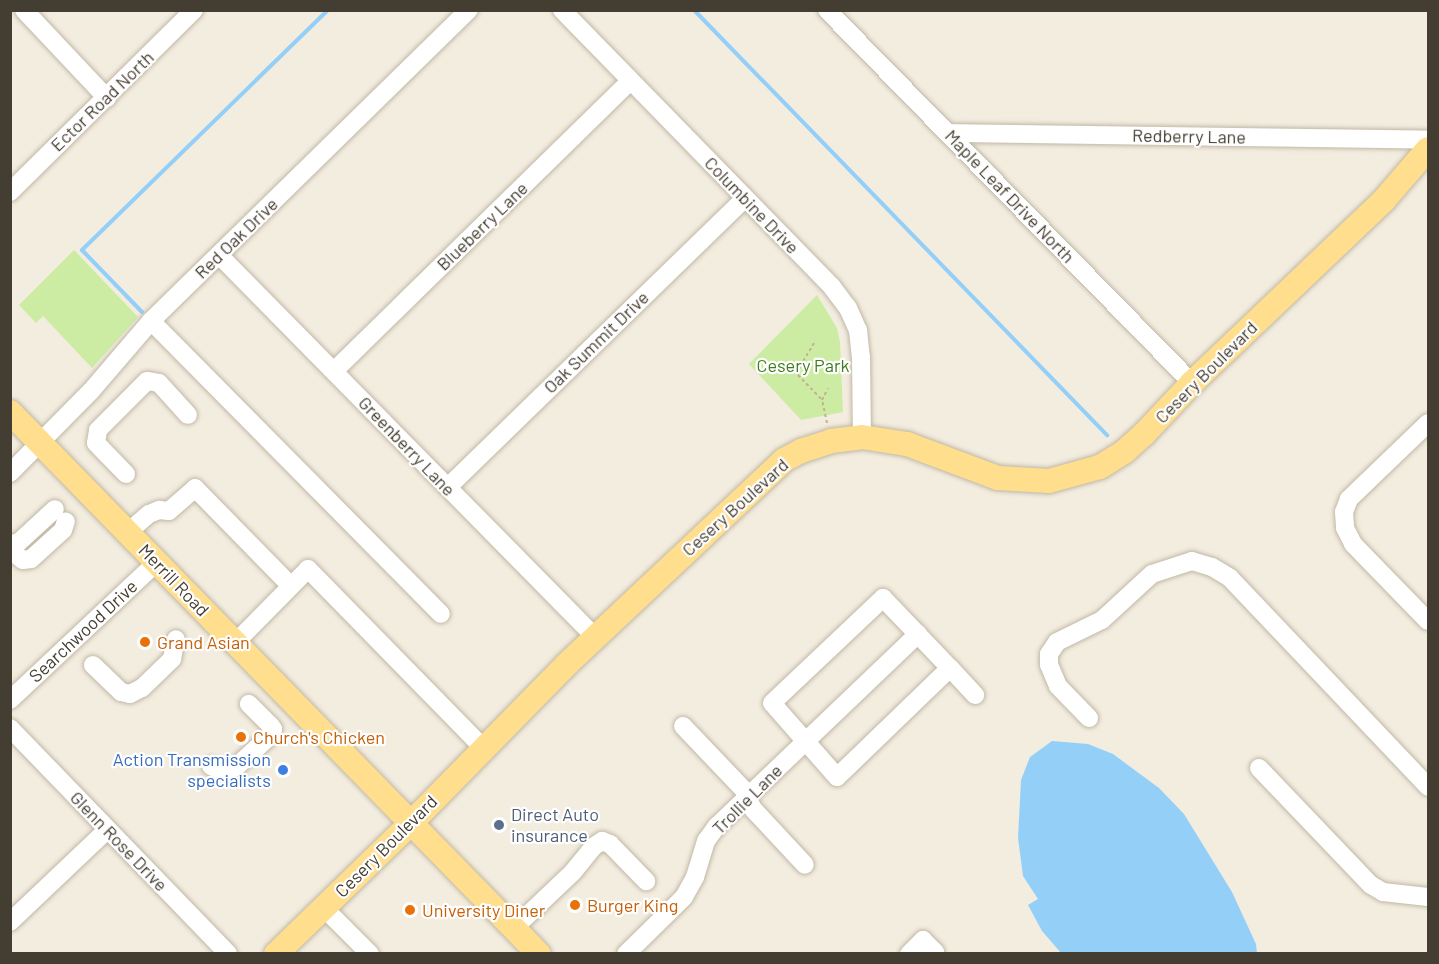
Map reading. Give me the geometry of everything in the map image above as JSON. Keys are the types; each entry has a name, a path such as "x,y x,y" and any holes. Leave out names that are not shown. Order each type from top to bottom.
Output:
{"main road":[{"name":"Cesery Boulevard","path":"276,954 411,823 595,637 776,467 801,451 831,441 862,437 907,444 998,478 1049,481 1100,467 1124,452 1192,383 1384,200 1428,149"},
{"name":"Merrill Road","path":"10,412 538,954"}],"street":[{"path":"24,10 107,98"},
{"name":"Ector Road North","path":"10,192 194,10"},
{"name":"Red Oak Drive","path":"10,473 91,391 152,321 469,10"},
{"name":"Columbine Drive","path":"562,10 832,287 848,308 858,330 861,357 862,437"},
{"name":"Maple Leaf Drive North","path":"828,10 1192,383"},
{"name":"Blueberry Lane","path":"334,371 630,81"},
{"name":"Redberry Lane","path":"949,133 1428,140"},
{"name":"Oak Summit Drive","path":"448,487 745,198"},
{"name":"Greenberry Lane","path":"219,255 595,637"},
{"path":"152,321 441,614"},
{"path":"126,474 96,443 98,430 147,381 159,383 188,414"},
{"path":"1428,423 1349,499 1344,512 1345,528 1353,544 1428,621"},
{"path":"127,533 149,514 159,510 169,511 195,488 291,586"},
{"path":"10,544 18,543 61,515 63,530 32,559 23,560 10,550"},
{"path":"1089,718 1058,686 1049,665 1049,654 1057,642 1102,621 1152,574 1192,561 1212,567 1230,578 1428,787"},
{"name":"Searchwood Drive","path":"10,700 156,562"},
{"path":"235,643 308,569 483,748"},
{"path":"950,668 837,777 772,703 883,598 918,634 950,668 975,695"},
{"name":"Trollie Lane","path":"626,954 684,897 695,877 706,841 717,825 918,634"},
{"path":"93,665 121,692 130,694 142,688 172,659 176,639"},
{"path":"211,766 220,770 236,767 272,734 273,729 270,724 249,704"},
{"path":"683,726 744,790 753,809 806,865"},
{"name":"Glenn Rose Drive","path":"10,728 228,954"},
{"path":"1259,768 1371,885 1383,892 1428,897"},
{"path":"10,922 107,830"},
{"path":"514,928 573,872 593,847 602,841 610,844 646,881"},
{"path":"324,908 370,954"},
{"path":"909,954 924,940 935,952 934,954"}],"path":[{"path":"814,343 800,366 798,375 822,400 831,441"},
{"path":"822,400 828,388"}],"green space":[{"path":"74,250 138,317 92,368 43,316 36,323 19,305"},
{"name":"Cesery Park","path":"817,295 837,328 840,342 843,412 801,420 749,364"}],"water":[{"path":"1052,741 1088,744 1113,754 1159,788 1184,814 1232,892 1256,944 1257,953 1061,953 1042,931 1028,905 1038,899 1023,876 1018,838 1021,780 1030,757"}],"waterway":[{"path":"142,312 82,250 328,10"},
{"path":"694,10 1107,435"}],"place":[{"name":"Grand Asian","path":"145,642"},
{"name":"Church's Chicken","path":"241,737"},
{"name":"Action Transmission specialists","path":"283,770"},
{"name":"Direct Auto insurance","path":"499,825"},
{"name":"Burger King","path":"575,905"},
{"name":"University Diner","path":"410,910"}]}
